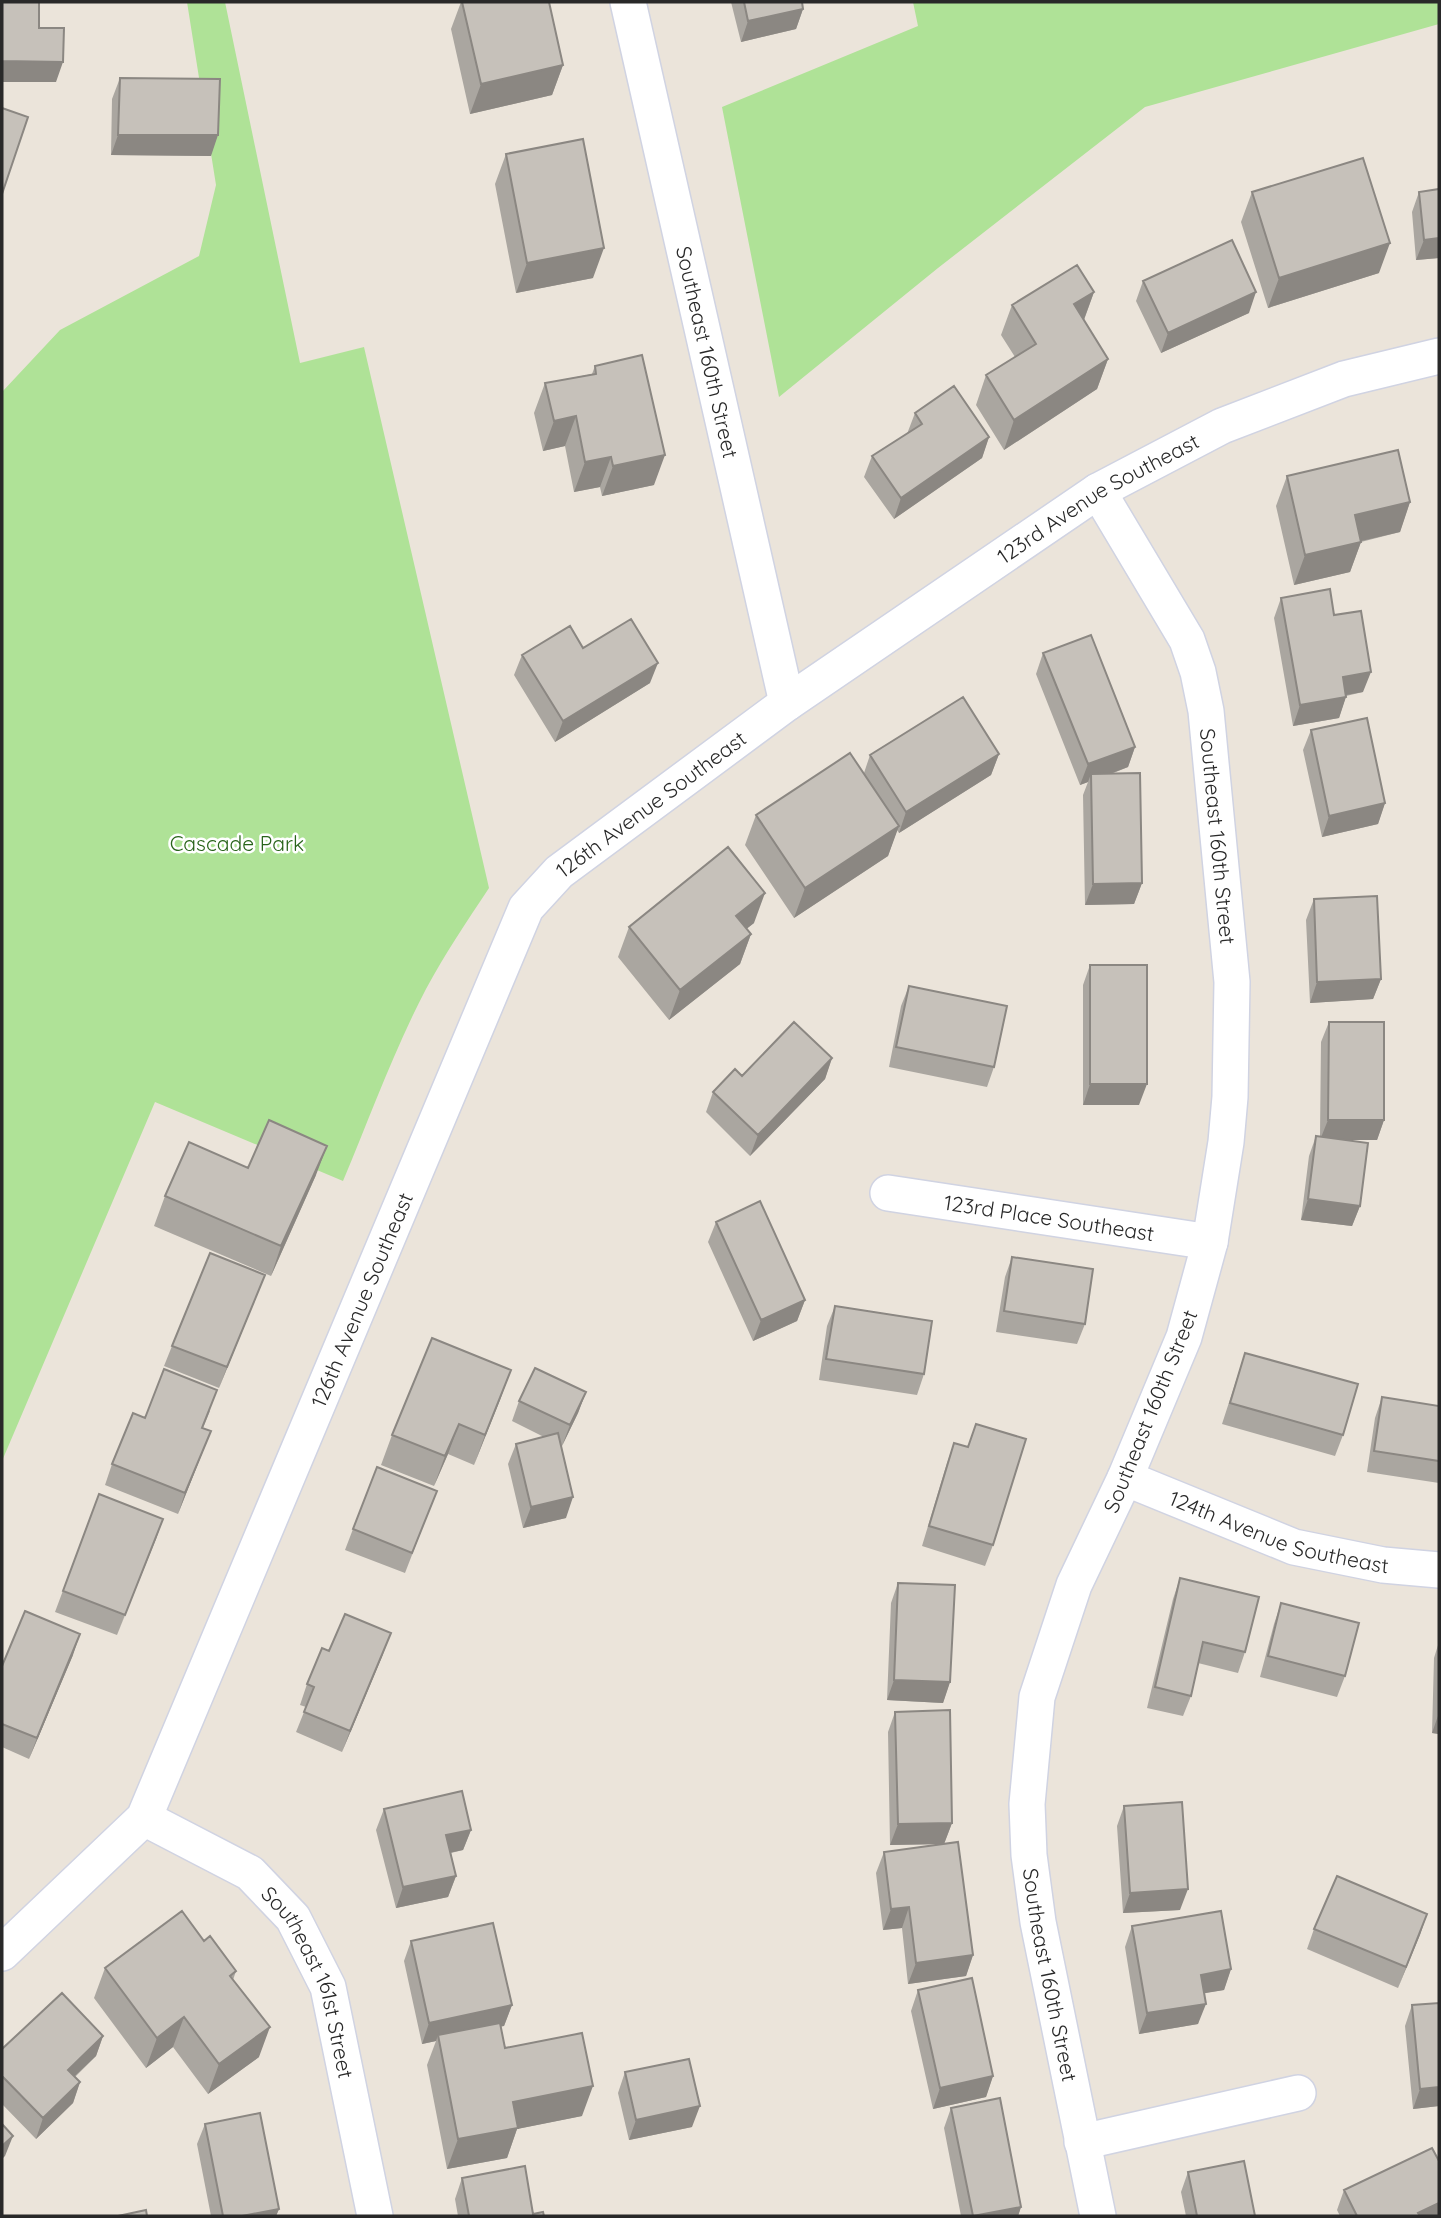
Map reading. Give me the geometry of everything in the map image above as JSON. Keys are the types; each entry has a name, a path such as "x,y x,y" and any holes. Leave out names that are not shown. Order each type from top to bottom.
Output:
{"street":[{"name":"Southeast 160th Street","path":"628,2 787,703"},
{"name":"123rd Avenue Southeast","path":"787,703 1098,491 1222,426 1345,379 1439,356"},
{"name":"Southeast 160th Street","path":"1098,491 1187,640 1198,672 1206,711 1232,982 1226,1142 1210,1242 1185,1337 1125,1478 1074,1585 1037,1697 1027,1804 1029,1855 1038,1922 1098,2216"},
{"name":"126th Avenue Southeast","path":"2,1953 144,1818 526,908 559,872 787,703"},
{"name":"123rd Place Southeast","path":"888,1193 1210,1242"},
{"name":"124th Avenue Southeast","path":"1125,1478 1294,1547 1383,1565 1439,1570"},
{"name":"Southeast 161st Street","path":"144,1818 250,1873 293,1918 328,1987 375,2216"},
{"path":"1082,2142 1298,2093"}],"green space":[{"name":"Cascade Park","path":"187,2 225,2 300,363 364,347 489,888 441,963 414,1012 343,1181 155,1102 2,1461 2,392 60,330 199,256 216,185"},
{"path":"913,2 1439,2 1439,24 1145,107 938,268 779,397 722,107 918,26"}],"building":[{"path":"2,2 39,2 39,28 64,28 63,62 2,61"},
{"path":"462,2 549,2 563,65 481,84"},
{"path":"744,2 802,2 803,9 748,21"},
{"path":"120,78 220,79 218,135 118,135"},
{"path":"2,108 28,117 2,194"},
{"path":"583,139 604,248 527,263 506,154"},
{"path":"1363,158 1390,243 1279,278 1252,192"},
{"path":"1439,189 1439,238 1424,240 1419,192"},
{"path":"1232,240 1256,292 1168,333 1143,281"},
{"path":"1077,265 1094,292 1074,304 1108,359 1014,420 986,375 1036,344 1012,305"},
{"path":"642,355 665,455 613,466 611,457 585,462 576,416 554,421 545,383 596,374 595,366"},
{"path":"954,386 989,437 901,498 872,456 922,424 915,413"},
{"path":"1398,450 1410,502 1355,515 1361,542 1305,555 1287,476"},
{"path":"1330,589 1334,615 1361,611 1371,672 1343,677 1346,697 1300,705 1281,598"},
{"path":"631,619 658,663 563,721 522,655 570,626 583,648"},
{"path":"1091,635 1135,747 1088,764 1043,653"},
{"path":"963,697 999,754 906,812 870,755"},
{"path":"1367,718 1385,803 1329,816 1311,730"},
{"path":"850,753 899,826 805,888 756,815"},
{"path":"1140,773 1142,883 1093,884 1091,774"},
{"path":"728,847 765,893 736,916 751,934 680,990 629,927"},
{"path":"1377,896 1381,979 1317,982 1314,899"},
{"path":"1090,965 1147,965 1147,1084 1090,1084"},
{"path":"909,986 1007,1006 994,1067 896,1047"},
{"path":"794,1022 832,1058 758,1135 713,1092 735,1069 742,1076"},
{"path":"1329,1022 1384,1022 1384,1120 1328,1120"},
{"path":"269,1120 327,1146 281,1246 165,1196 189,1142 248,1168"},
{"path":"1316,1136 1368,1143 1360,1206 1308,1199"},
{"path":"760,1201 805,1300 761,1320 716,1222"},
{"path":"210,1253 265,1275 227,1367 172,1346"},
{"path":"1012,1257 1093,1269 1085,1324 1004,1311"},
{"path":"835,1306 932,1321 924,1374 826,1359"},
{"path":"432,1338 511,1370 485,1435 459,1424 445,1456 392,1435"},
{"path":"1245,1353 1358,1384 1343,1435 1230,1403"},
{"path":"535,1368 586,1392 570,1425 519,1401"},
{"path":"164,1369 217,1390 202,1428 211,1431 185,1493 112,1464 133,1413 145,1418"},
{"path":"1382,1397 1439,1406 1439,1461 1374,1451"},
{"path":"976,1424 1026,1439 993,1545 929,1526 954,1443 968,1447"},
{"path":"558,1433 573,1497 531,1507 516,1444"},
{"path":"377,1467 437,1491 412,1553 353,1529"},
{"path":"99,1494 163,1519 125,1615 63,1591"},
{"path":"1180,1578 1259,1597 1245,1652 1203,1642 1191,1696 1155,1687"},
{"path":"898,1583 955,1585 950,1682 894,1680"},
{"path":"1281,1603 1359,1623 1345,1676 1268,1656"},
{"path":"25,1611 80,1634 37,1738 2,1724 2,1666"},
{"path":"345,1614 391,1633 350,1731 304,1712 314,1687 307,1684 322,1648 329,1651"},
{"path":"950,1710 952,1823 898,1824 895,1712"},
{"path":"462,1791 471,1830 446,1835 456,1876 403,1887 384,1809"},
{"path":"1182,1802 1188,1889 1130,1893 1124,1806"},
{"path":"958,1842 973,1955 916,1963 909,1907 891,1909 884,1852"},
{"path":"1337,1876 1427,1914 1406,1967 1314,1929"},
{"path":"182,1911 204,1941 210,1936 236,1971 230,1976 270,2027 219,2064 184,2017 157,2038 105,1968"},
{"path":"1221,1911 1231,1969 1201,1975 1206,2004 1147,2013 1132,1926"},
{"path":"493,1923 512,2005 429,2023 411,1941"},
{"path":"972,1978 993,2076 940,2088 918,1990"},
{"path":"62,1993 103,2036 68,2070 80,2082 43,2118 2,2076 2,2049"},
{"path":"1439,2003 1439,2087 1420,2089 1412,2005"},
{"path":"500,2023 505,2048 582,2033 593,2086 513,2102 518,2128 458,2139 438,2035"},
{"path":"689,2059 700,2106 636,2120 625,2072"},
{"path":"1000,2098 1021,2207 973,2216 951,2108"},
{"path":"260,2113 279,2209 242,2216 223,2216 205,2124"},
{"path":"2,2124 13,2136 2,2146"},
{"path":"1432,2148 1439,2161 1439,2203 1418,2213 1420,2216 1357,2216 1344,2190"},
{"path":"1244,2161 1255,2216 1197,2216 1188,2172"},
{"path":"525,2166 533,2214 543,2212 544,2216 469,2216 462,2178"},
{"path":"146,2210 147,2216 118,2216"}]}
